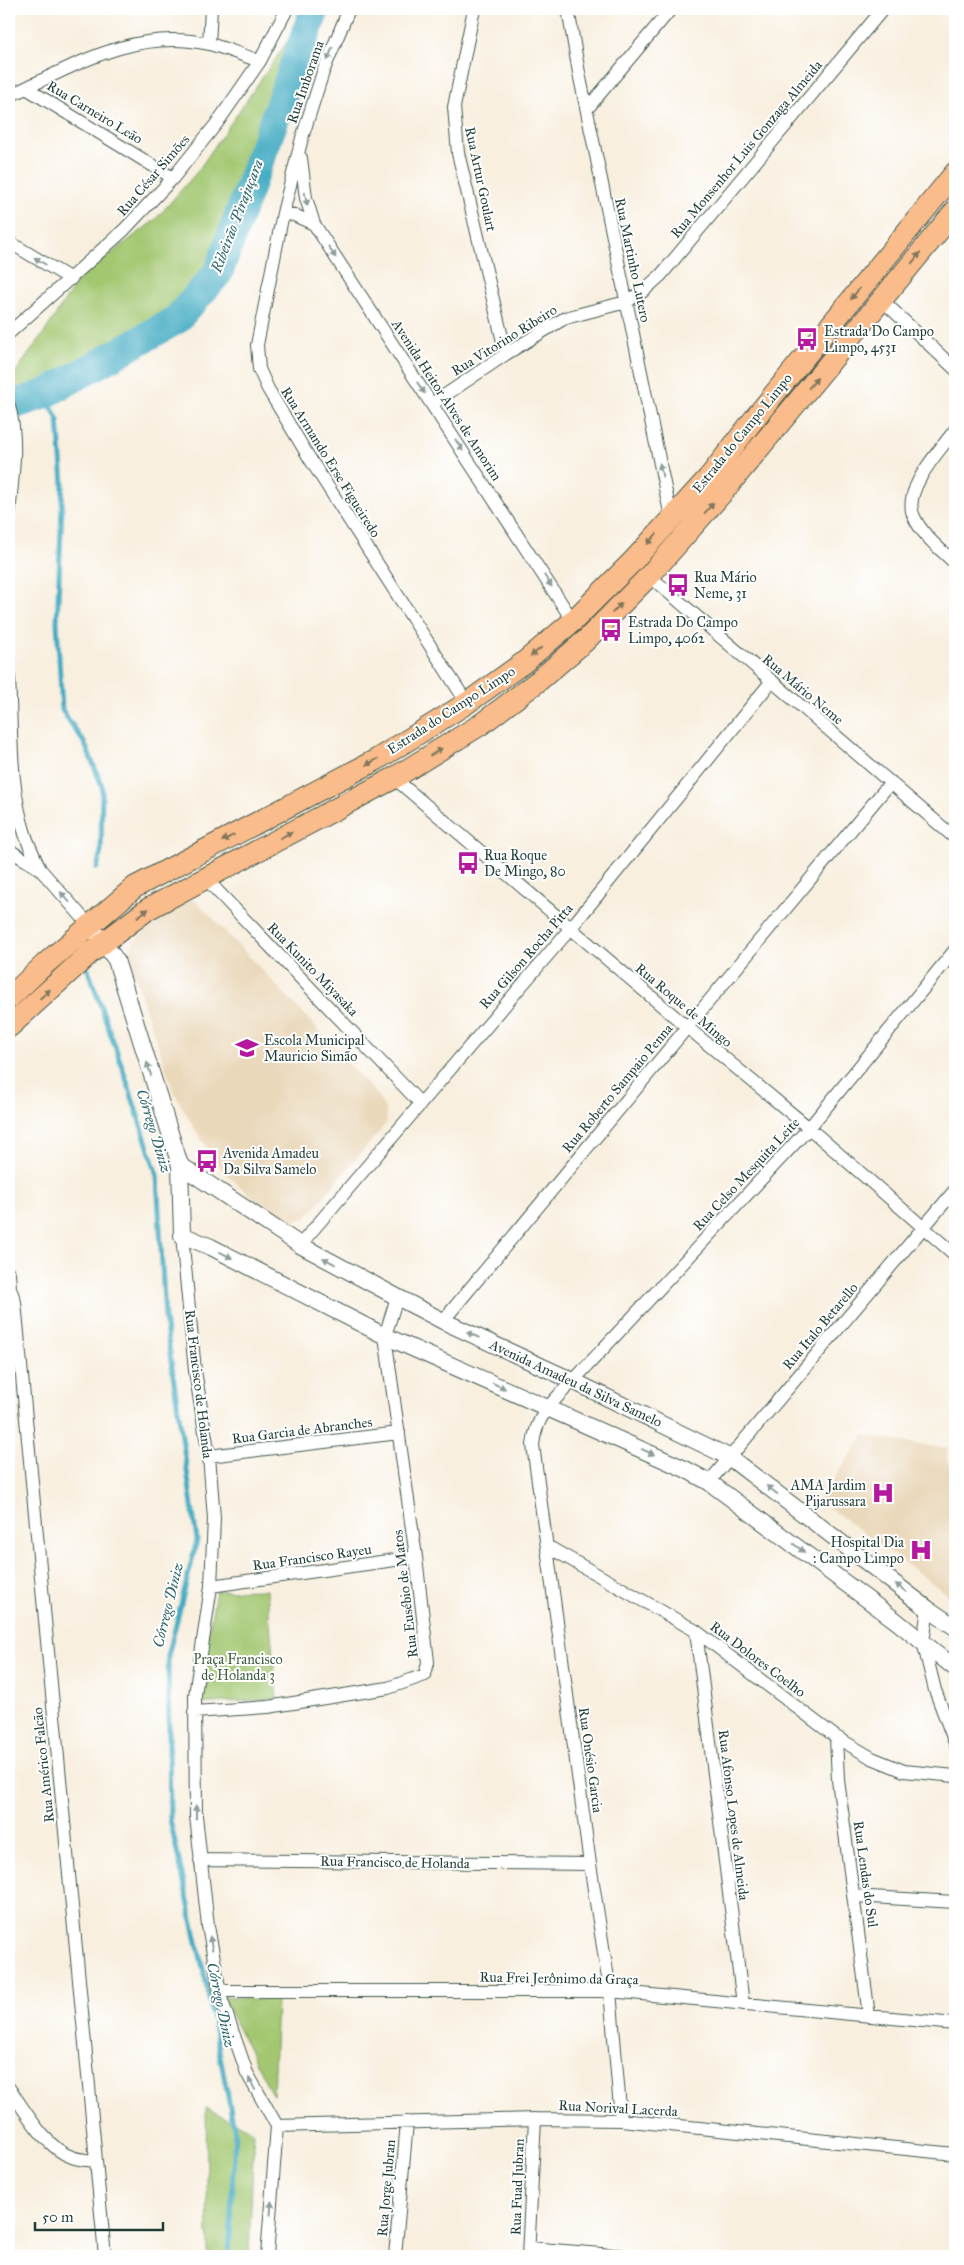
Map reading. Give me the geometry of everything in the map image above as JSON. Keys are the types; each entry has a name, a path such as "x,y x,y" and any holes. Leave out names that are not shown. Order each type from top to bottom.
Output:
{"main road":[{"name":"Estrada do Campo Limpo","path":"9,998 135,887 376,760 467,703 523,663 573,621 633,561 710,476 789,375 955,173"},
{"name":"Estrada do Campo Limpo","path":"9,1026 104,941 148,909 394,778 480,725 537,682 585,641 649,576 723,492 955,211"}],"street":[{"path":"209,44 211,9"},
{"name":"Rua César Simões","path":"9,333 124,230 174,178 217,123 260,62 287,9"},
{"name":"Rua Imborama","path":"283,213 302,138 323,72 349,9"},
{"name":"Rua Artur Goulart","path":"474,9 456,89 454,129 458,153 506,354"},
{"name":"Rua Martinho Lutero","path":"568,9 586,109 671,517"},
{"path":"586,109 671,9"},
{"name":"Rua Monsenhor Luis Gonzaga Almeida","path":"626,302 642,292 661,274 883,9"},
{"path":"9,96 126,44 174,40 209,44 260,62"},
{"name":"Rua Carneiro Leão","path":"26,88 174,178"},
{"name":"Rua Imborama","path":"302,138 302,176 314,224"},
{"path":"283,213 294,215 314,224"},
{"name":"Rua Armando Erse Figueiredo","path":"283,213 257,345 259,369 268,389 310,459 467,703"},
{"name":"Avenida Heitor Alves de Amorim","path":"314,224 573,621"},
{"path":"9,242 71,279"},
{"path":"882,300 955,369"},
{"name":"Rua Vitorino Ribeiro","path":"432,404 506,354 565,318 626,302"},
{"path":"9,406 13,421 15,447 9,515"},
{"path":"955,430 916,483 912,497 912,516 926,536 955,563"},
{"name":"Rua Mário Neme","path":"633,561 771,682 892,782 955,838"},
{"path":"9,678 14,776 18,802 25,834 40,870"},
{"name":"Rua Gilson Rocha Pitta","path":"300,1246 570,928 771,682"},
{"name":"Rua Roque de Mingo","path":"394,778 686,1027 809,1128 955,1255"},
{"name":"Rua Roberto Sampaio Penna","path":"443,1321 892,782"},
{"path":"9,850 40,870 90,926"},
{"name":"Rua Kunito Miyasaka","path":"205,878 420,1103"},
{"name":"Rua Francisco de Holanda","path":"90,926 104,941 116,960 180,1165 182,1235 195,1371 209,1456 214,1518 211,1586 196,1679 194,1712 197,1774 196,1816 200,1860 208,1926 220,1990 236,2047 247,2073 277,2126"},
{"name":"Rua Celso Mesquita Leite","path":"546,1407 574,1381 809,1128 955,950"},
{"name":"Avenida Amadeu da Silva Samelo","path":"180,1165 300,1246 443,1321 574,1381 729,1457 928,1609 955,1626"},
{"name":"Rua Italo Betarello","path":"709,1482 955,1190"},
{"path":"182,1235 210,1247 385,1336 685,1469 709,1482 955,1668"},
{"name":"Rua Américo Falcão","path":"9,1272 9,1289 15,1302 105,2256"},
{"path":"385,1336 397,1297"},
{"name":"Rua Eusébio de Matos","path":"194,1712 268,1707 388,1688 425,1675 428,1662 416,1557 385,1336"},
{"name":"Rua Onésio Garcia","path":"546,1407 534,1431 533,1445 590,1864 610,1992 621,2120"},
{"name":"Rua Garcia de Abranches","path":"209,1456 399,1433"},
{"name":"Rua Dolores Coelho","path":"547,1546 696,1631 836,1737 872,1758 904,1771 955,1776"},
{"name":"Rua Francisco Rayeu","path":"211,1586 416,1557"},
{"path":"928,1609 923,1642 935,1690 955,1743"},
{"name":"Rua Afonso Lopes de Almeida","path":"696,1631 743,2004"},
{"name":"Rua Lendas do Sul","path":"836,1737 838,1780 869,2016"},
{"name":"Rua Francisco de Holanda","path":"200,1860 590,1864"},
{"path":"854,1896 955,1902"},
{"name":"Rua Frei Jerônimo da Graça","path":"220,1990 610,1992 955,2024"},
{"path":"9,2088 44,2136 59,2151 72,2157 96,2161"},
{"name":"Rua Norival Lacerda","path":"277,2126 534,2119 621,2120 955,2154"},
{"name":"Rua Fuad Jubran","path":"534,2119 534,2252"},
{"name":"Rua Jorge Jubran","path":"395,2256 406,2122"},
{"path":"267,2256 277,2126"},
{"path":"534,2252 625,2256"}],"shaded area":[{"name":"Escola Municipal Mauricio Simão","path":"189,900 195,901 201,906 296,1006 378,1096 386,1111 387,1122 306,1218 291,1221 282,1219 259,1203 223,1171 197,1133 173,1090 129,960 133,941"},
{"name":"Hospital Dia : Campo Limpo","path":"864,1435 948,1449 947,1459 955,1479 955,1600 819,1500"}],"green space":[{"path":"293,33 253,177 220,244 203,272 151,334 57,379 19,403 9,388 9,381 44,333 80,277 155,220 197,172"},
{"name":"Praça Francisco de Holanda 3","path":"267,1590 277,1699 196,1704 216,1591"},
{"path":"222,1997 277,2000 273,2096"},
{"path":"206,2108 254,2132 249,2256 208,2256"}],"waterway":[{"name":"Ribeirão Pirajuçara","path":"9,406 45,394 176,320 218,273 315,9"},
{"path":"45,394 58,420 63,483 57,623 62,710 85,744 102,786 101,852 97,868"},
{"name":"Córrego Diniz","path":"87,967 123,1069 157,1175 165,1319 197,1540 168,1656 170,1820 205,1978 235,2133 229,2256"}],"place":[{"name":"Estrada Do Campo Limpo, 4531","path":"807,339"},
{"name":"Rua Mário Neme, 31","path":"678,585"},
{"name":"Estrada Do Campo Limpo, 4062","path":"611,630"},
{"name":"Rua Roque De Mingo, 80","path":"468,863"},
{"name":"Escola Municipal Mauricio Simão","path":"247,1048"},
{"name":"Avenida Amadeu Da Silva Samelo","path":"207,1161"},
{"name":"AMA Jardim Pijarussara","path":"883,1493"},
{"name":"Hospital Dia : Campo Limpo","path":"921,1550"}]}
